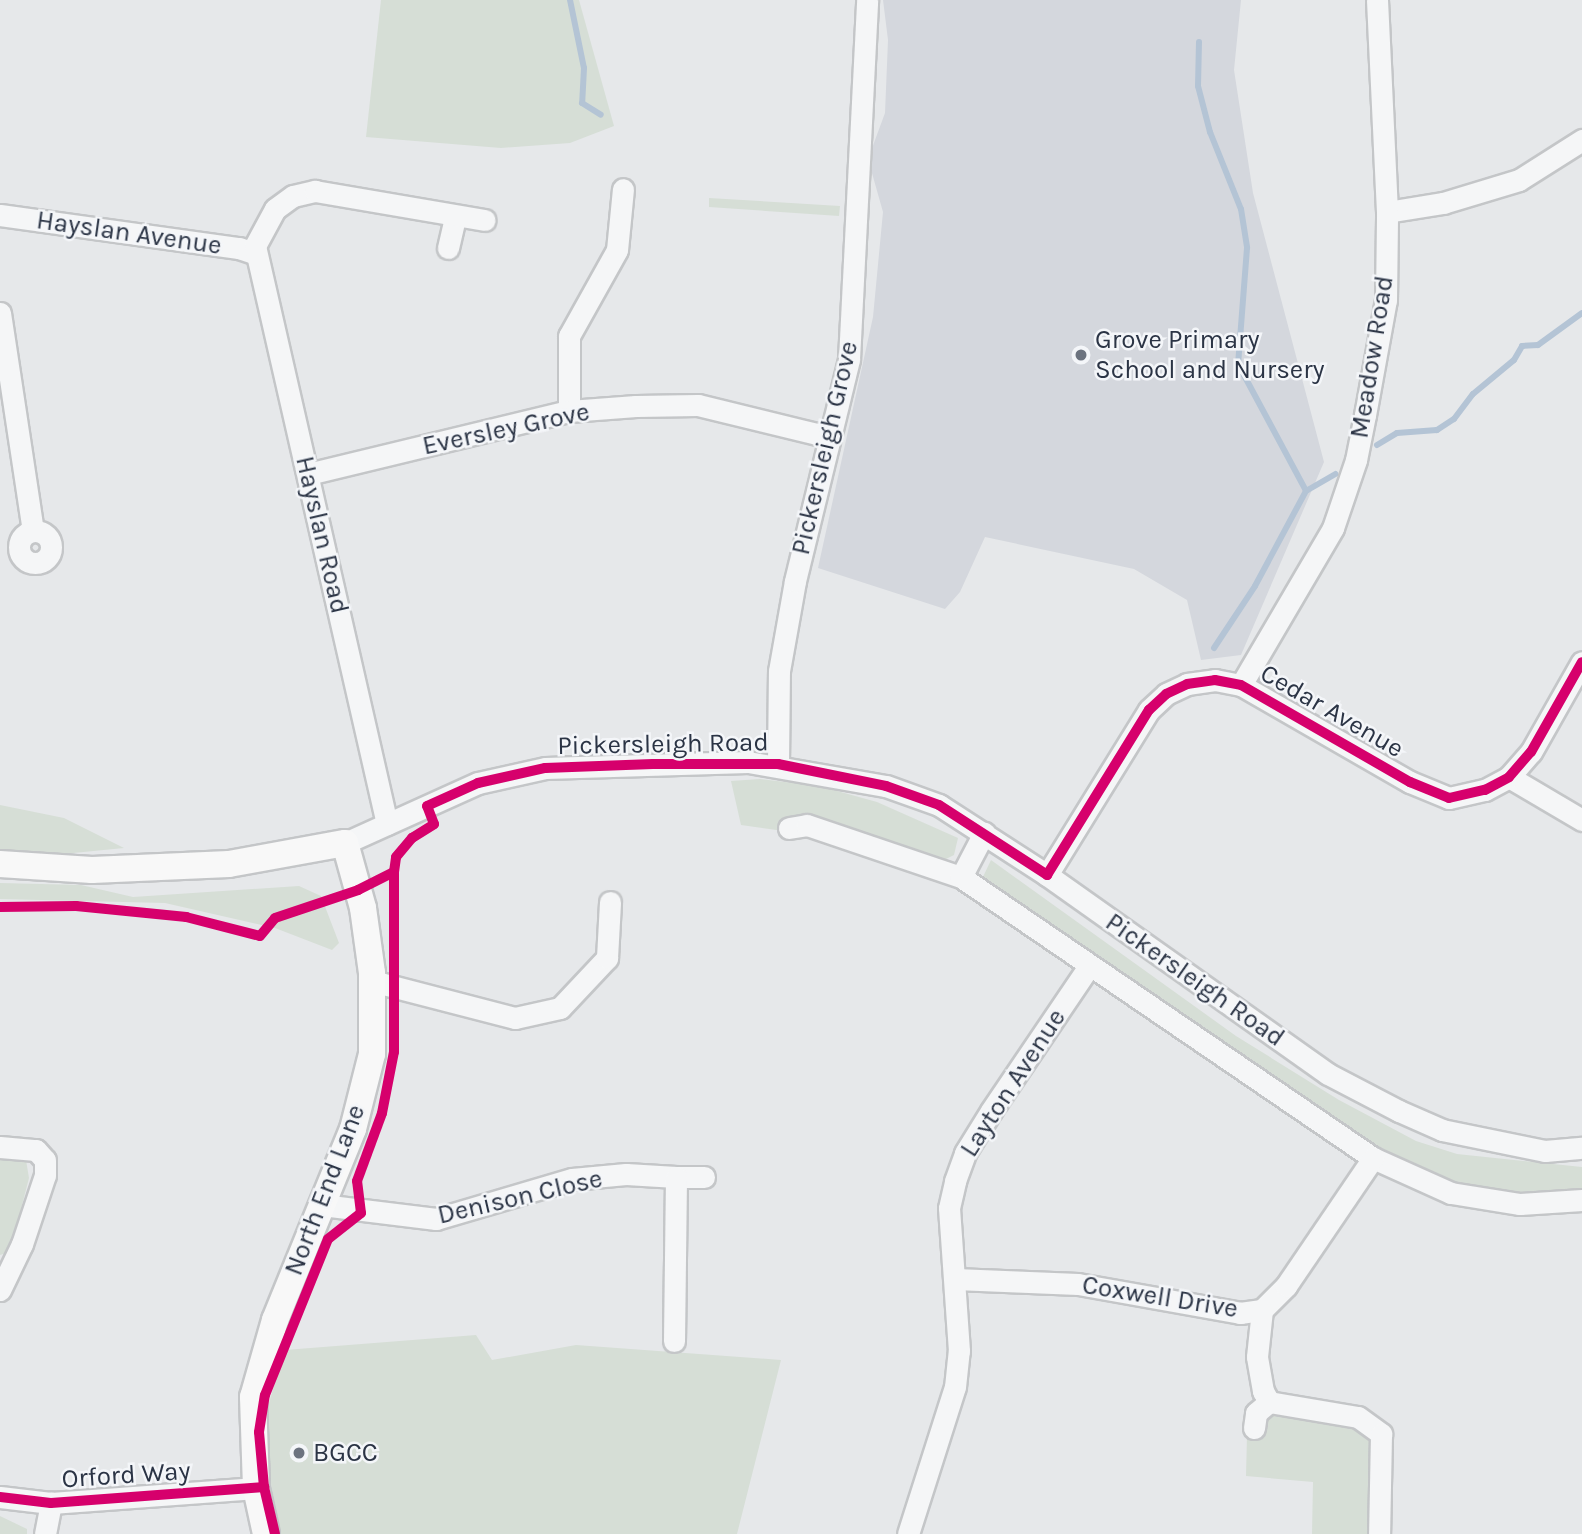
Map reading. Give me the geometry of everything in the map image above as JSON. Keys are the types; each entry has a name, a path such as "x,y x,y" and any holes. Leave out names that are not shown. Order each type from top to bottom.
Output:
{"main road":[{"name":"Pickersleigh Road","path":"0,864 92,870 218,865 301,854 345,843"},
{"name":"North End Lane","path":"266,1534 256,1488 253,1397 275,1320 353,1129 372,1054 372,981 363,908 345,843"}],"street":[{"name":"Pickersleigh Grove","path":"778,764 779,671 829,437 849,359 853,323 858,131 868,0"},
{"name":"Meadow Road","path":"1241,685 1333,528 1356,460 1386,300 1387,212 1377,0"},
{"path":"1387,212 1443,204 1520,180 1582,140"},
{"path":"569,411 569,336 617,250 623,189"},
{"path":"256,250 275,209 293,195 315,191 485,220"},
{"name":"Hayslan Avenue","path":"0,215 256,250"},
{"path":"448,248 455,217"},
{"name":"Hayslan Road","path":"256,250 387,824"},
{"path":"0,313 33,531"},
{"name":"Eversley Grove","path":"308,474 569,411 698,405 829,437"},
{"name":"Cedar Avenue","path":"1047,875 1149,710 1166,694 1187,684 1215,680 1241,685 1410,782 1449,798 1485,790 1508,777 1531,751 1582,662"},
{"name":"Pickersleigh Road","path":"345,843 478,783 545,768 778,764 886,786 939,804 1047,875 1328,1074 1399,1111 1455,1133 1545,1150 1582,1148"},
{"path":"1508,777 1582,820"},
{"path":"789,828 807,825 961,877 1373,1158 1451,1193 1520,1204 1582,1200"},
{"path":"961,877 984,833"},
{"path":"372,981 516,1018 560,1008 607,958 610,902"},
{"name":"Layton Avenue","path":"908,1534 955,1387 959,1350 949,1208 965,1153 1090,965"},
{"path":"0,1147 36,1150 45,1160 45,1175 22,1244 0,1290"},
{"name":"Coxwell Drive","path":"955,1279 1078,1284 1240,1313 1262,1310 1286,1286 1373,1158"},
{"name":"Denison Close","path":"322,1205 436,1219 572,1179 626,1174 704,1177"},
{"path":"674,1341 676,1177"},
{"path":"1262,1310 1257,1357 1263,1391 1269,1402"},
{"path":"1254,1428 1256,1413 1269,1402 1358,1417 1374,1425 1381,1434 1379,1534"},
{"name":"Orford Way","path":"0,1497 51,1503 256,1488"},
{"name":"Orford Way","path":"45,1534 51,1503"}],"shaded area":[{"path":"381,0 579,0 614,126 570,143 501,148 366,137"},
{"name":"Grove Primary School and Nursery","path":"883,0 1241,0 1234,70 1253,193 1324,462 1241,655 1201,660 1187,600 1134,569 985,537 960,592 945,609 818,568 873,317 883,212 868,159 885,113 888,40"},
{"path":"709,198 840,206 839,216 709,207"},
{"path":"760,779 819,786 877,802 958,838 954,855 944,860 798,814 791,832 741,825 731,781"},
{"path":"0,805 64,818 124,848 53,855 0,851"},
{"path":"991,860 1236,1036 1339,1100 1416,1141 1457,1154 1582,1167 1582,1193 1534,1196 1465,1186 1382,1153 981,881"},
{"path":"0,883 81,885 133,897 299,886 321,896 339,943 332,950 275,928 165,903 0,899"},
{"path":"0,1155 26,1160 29,1178 10,1252 0,1255"},
{"path":"476,1335 492,1360 576,1345 781,1360 737,1534 281,1534 267,1464 267,1409 285,1350"},
{"path":"1269,1413 1358,1422 1372,1430 1370,1534 1312,1534 1313,1482 1246,1476 1247,1435 1261,1436 1264,1417"},
{"path":"0,1516 27,1529 27,1534 0,1534"}],"waterway":[{"path":"570,0 584,68 582,103 601,115"},
{"path":"1199,42 1198,86 1210,132 1241,209 1247,248 1238,364 1306,491"},
{"path":"1377,445 1397,433 1437,430 1454,419 1473,394 1514,360 1522,346 1538,345 1582,313"},
{"path":"1214,648 1255,586 1306,491 1335,474"}],"cycle path":[{"path":"0,907 76,906 186,917 260,936 275,918 358,890 394,872 396,857 412,838 434,824 427,806 478,783 545,768 653,764 778,764 886,786 939,805 1047,875 1149,710 1166,694 1187,684 1215,680 1241,685 1410,782 1449,798 1485,790 1509,777 1531,752 1582,662"},
{"path":"275,1534 264,1487 259,1432 265,1395 328,1239 361,1213 357,1181 382,1113 394,1052 394,872"},
{"path":"0,1497 51,1503 264,1487"}],"place":[{"name":"Grove Primary School and Nursery","path":"1081,355"},
{"name":"BGCC","path":"299,1453"}]}
